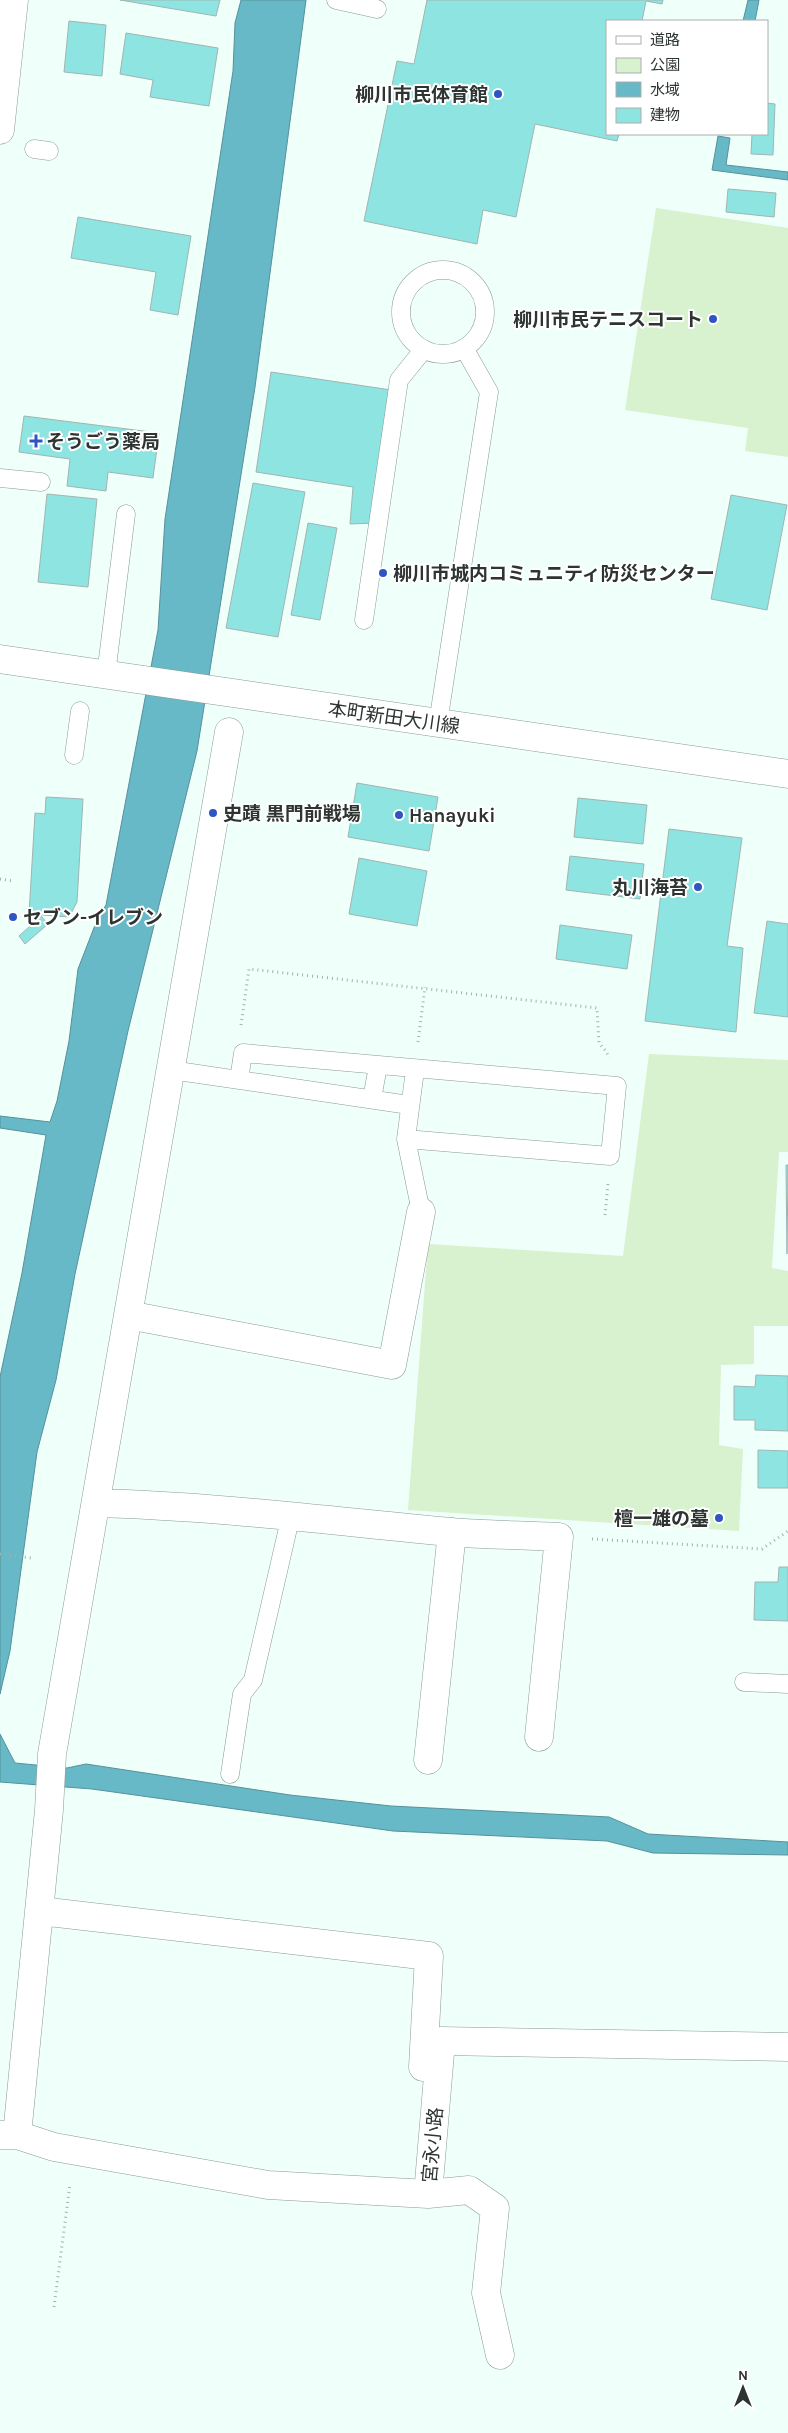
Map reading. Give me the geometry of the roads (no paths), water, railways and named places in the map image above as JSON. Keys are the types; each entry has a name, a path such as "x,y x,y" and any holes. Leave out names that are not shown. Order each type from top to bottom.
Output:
{"street":[{"path":"0,130 14,0"},
{"name":"本町新田大川線","path":"0,659 788,774"},
{"path":"9,2135 40,1911 52,1754 229,732"},
{"path":"128,1315 392,1365 420,1212"},
{"path":"96,1503 148,1504 292,1515 452,1532 559,1536 539,1737"},
{"path":"428,1760 452,1532"},
{"path":"40,1911 429,1956 423,2073 438,2074"},
{"name":"宮永小路","path":"9,2135 74,2151 268,2184 428,2194 441,2041 788,2047"},
{"path":"428,2194 469,2190 495,2208 486,2293 500,2354"}],"lane":[{"path":"336,0 377,9"},
{"path":"441,269 455,270 468,277 478,287 484,300 486,313 483,327 475,340 464,348 451,353 438,354 424,349 413,341 405,330 400,317 401,303 406,290 415,280 427,272 441,269"},
{"path":"438,724 489,392 464,348"},
{"path":"364,620 399,380 424,349"},
{"path":"0,478 41,482"},
{"path":"106,675 126,514"},
{"path":"74,755 80,711"},
{"path":"239,1080 243,1053 415,1070 617,1086 610,1156 406,1139"},
{"path":"372,1100 378,1066"},
{"path":"171,1070 409,1105"},
{"path":"415,1070 406,1139 420,1212"},
{"path":"230,1774 242,1694 253,1680 292,1515"},
{"path":"744,1682 788,1684"}],"water":[{"path":"241,0 306,0 255,387 197,751 128,1031 75,1274 56,1380 37,1452 10,1651 0,1694 0,1377 22,1273 46,1135 0,1128 0,1116 50,1122 57,1101 69,1041 78,969 97,920 106,905 158,630 165,519 233,71 235,23"},
{"path":"748,0 759,0 755,20 743,20"},
{"path":"718,136 730,138 726,165 788,172 788,180 712,170"},
{"path":"0,1734 15,1763 67,1768 86,1764 290,1795 391,1806 609,1817 648,1834 788,1842 788,1855 653,1853 607,1841 393,1831 92,1789 0,1782"}],"place":[{"name":"柳川市民体育館","path":"498,94"},
{"name":"柳川市民テニスコート","path":"713,319"},
{"name":"そうごう薬局","path":"36,441"},
{"name":"柳川市城内コミュニティ防災センター","path":"383,573"},
{"name":"史蹟 黒門前戦場","path":"213,813"},
{"name":"Hanayuki","path":"399,815"},
{"name":"丸川海苔","path":"698,887"},
{"name":"セブン-イレブン","path":"13,917"},
{"name":"檀一雄の墓","path":"719,1518"}]}
